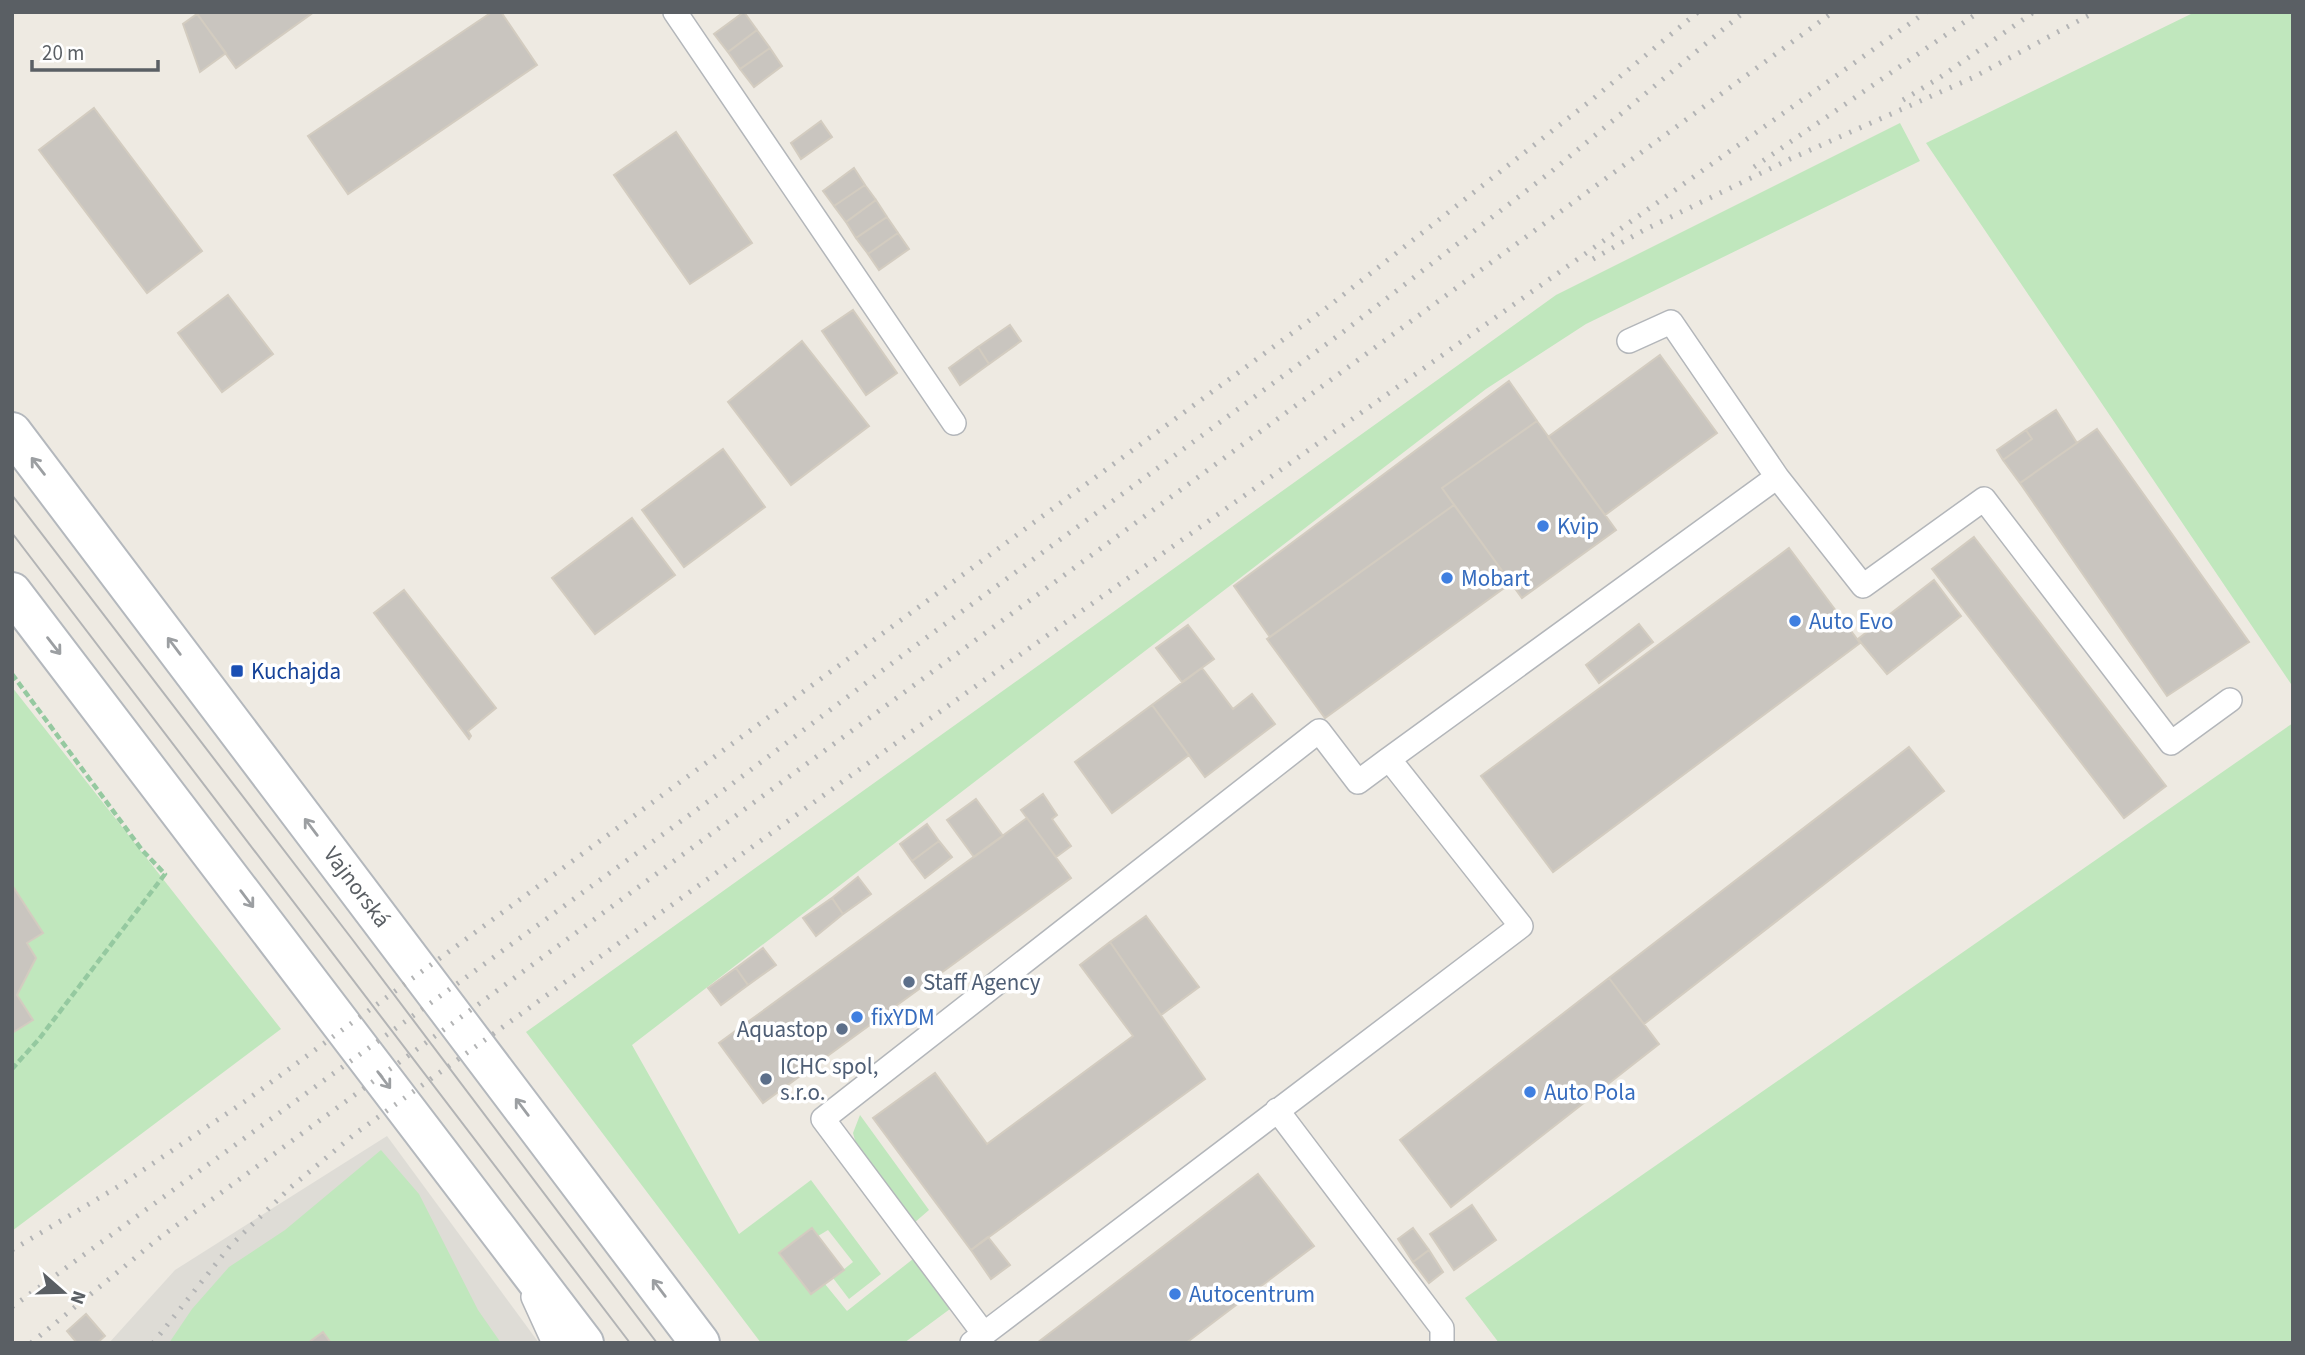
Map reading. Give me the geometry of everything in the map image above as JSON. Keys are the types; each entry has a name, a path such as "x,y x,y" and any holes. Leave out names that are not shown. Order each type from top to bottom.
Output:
{"main road":[{"name":"Vajnorská","path":"12,432 700,1343"},
{"path":"12,592 584,1343"}],"lane":[{"path":"675,12 954,422"},
{"path":"1629,341 1671,322 1777,477 1863,586 1984,499 2171,743 2230,700"},
{"path":"1389,759 1521,926 978,1338 823,1119 1319,731 1358,782 1389,759 1777,477"},
{"path":"1277,1110 1442,1328 1442,1343"},
{"path":"510,1246 554,1343"}],"path":[{"path":"12,674 142,850 166,874 39,1039 12,1069"}],"shaded area":[{"path":"387,1136 539,1343 109,1343 175,1270"}],"green space":[{"path":"2195,12 2293,12 2293,687 1926,143"},
{"path":"1900,123 1920,161 1586,324 1486,389 632,1045 739,1234 811,1180 881,1274 849,1299 833,1278 853,1262 828,1230 818,1236 811,1228 780,1253 811,1294 825,1284 847,1311 913,1259 950,1309 904,1343 761,1343 526,1032 1556,295"},
{"path":"12,687 281,1029 12,1231"},
{"path":"2293,723 2293,1343 1499,1343 1465,1298"},
{"path":"860,1115 929,1210 914,1223 856,1144 853,1133"},
{"path":"381,1150 419,1194 478,1310 501,1343 169,1343 192,1309 229,1267 285,1230"}],"building":[{"path":"196,12 314,12 236,68"},
{"path":"492,12 501,12 537,65 348,194 308,136"},
{"path":"744,12 757,30 728,52 714,34"},
{"path":"197,14 226,53 200,72 183,24"},
{"path":"757,30 770,48 740,69 728,52"},
{"path":"770,48 782,66 754,87 740,69"},
{"path":"94,108 202,251 147,293 39,150"},
{"path":"821,121 832,137 801,159 791,143"},
{"path":"676,132 752,243 690,284 614,175"},
{"path":"854,168 865,185 834,206 823,191"},
{"path":"865,185 876,200 846,222 834,206"},
{"path":"876,200 887,217 856,238 846,222"},
{"path":"887,217 898,233 868,254 856,238"},
{"path":"898,233 909,249 879,270 868,254"},
{"path":"228,295 273,354 222,392 178,333"},
{"path":"853,310 897,373 866,395 822,331"},
{"path":"1010,325 1021,341 989,364 978,347"},
{"path":"802,341 869,426 791,485 728,402"},
{"path":"978,347 989,364 960,385 949,368"},
{"path":"1660,355 1717,433 1605,515 1548,437"},
{"path":"1509,381 1537,421 1442,488 1454,505 1270,637 1234,586"},
{"path":"2056,410 2077,443 2020,483 2003,460 2032,439 2026,430"},
{"path":"1537,421 1616,530 1522,598 1442,488"},
{"path":"2097,429 2249,642 2167,696 2020,483"},
{"path":"2026,430 2032,439 2003,460 1997,450"},
{"path":"723,449 765,507 684,567 642,510"},
{"path":"1454,505 1511,583 1325,718 1267,639"},
{"path":"632,518 675,575 595,634 552,578"},
{"path":"1974,537 2166,786 2124,818 1932,569"},
{"path":"1789,548 1860,643 1553,872 1481,776"},
{"path":"1934,580 1961,616 1887,674 1858,639"},
{"path":"404,590 496,708 468,731 471,736 469,739 374,613"},
{"path":"1639,624 1653,642 1599,683 1586,665"},
{"path":"1188,625 1214,659 1182,682 1156,648"},
{"path":"1202,668 1233,709 1252,694 1275,724 1205,777 1152,705"},
{"path":"1152,705 1189,755 1112,813 1075,762"},
{"name":"Auto Pola","path":"1909,747 1944,791 1644,1024 1609,978"},
{"path":"1043,794 1057,815 1052,819 1071,846 1056,857 1021,810"},
{"path":"976,799 1003,836 974,857 947,820"},
{"path":"1027,818 1071,878 763,1103 719,1043"},
{"path":"927,824 939,841 912,861 900,844"},
{"path":"939,841 952,857 925,878 912,861"},
{"path":"858,877 871,894 843,914 832,898"},
{"path":"12,885 43,933 27,943 36,958 17,995 33,1020 12,1033"},
{"path":"832,898 843,914 816,936 803,918"},
{"path":"1146,916 1199,987 1161,1015 1110,942"},
{"path":"1110,942 1205,1079 971,1250 873,1118 935,1073 987,1144 1133,1036 1080,965"},
{"path":"763,948 776,965 748,985 736,968"},
{"path":"736,968 748,985 721,1005 708,988"},
{"name":"Auto Pola","path":"1609,978 1659,1044 1451,1207 1400,1140"},
{"name":"Autocentrum","path":"1258,1174 1314,1246 1186,1343 1037,1343"},
{"path":"1472,1205 1496,1240 1454,1270 1430,1234"},
{"path":"812,1228 844,1270 811,1294 779,1253"},
{"path":"1413,1228 1429,1250 1413,1262 1398,1239"},
{"path":"988,1237 1010,1265 991,1279 971,1250"},
{"path":"1429,1250 1443,1272 1429,1283 1413,1262"},
{"path":"86,1314 105,1336 97,1343 77,1343 67,1331"},
{"path":"323,1332 331,1343 308,1343"}],"tram line":[{"path":"12,495 657,1343"},
{"path":"12,533 630,1343"}],"railway":[{"path":"12,1250 124,1183 244,1102 1329,306 1594,98 1698,12"},
{"path":"12,1307 728,787 1343,332 1552,171 1744,12"},
{"path":"31,1343 158,1239 1833,12"},
{"path":"153,1343 230,1246 291,1187 356,1133 914,730 1926,12"},
{"path":"1754,167 1979,12"},
{"path":"1903,100 2034,12"},
{"path":"1593,259 1644,230 1790,159 1972,78 2095,12"}],"place":[{"name":"Kvip","path":"1543,526"},
{"name":"Mobart","path":"1447,578"},
{"name":"Auto Evo","path":"1795,621"},
{"name":"Kuchajda","path":"237,671"},
{"name":"Staff Agency","path":"909,982"},
{"name":"fixYDM","path":"857,1017"},
{"name":"Aquastop","path":"842,1029"},
{"name":"ICHC spol, s.r.o.","path":"766,1079"},
{"name":"Auto Pola","path":"1530,1092"},
{"name":"Autocentrum","path":"1175,1294"}]}
